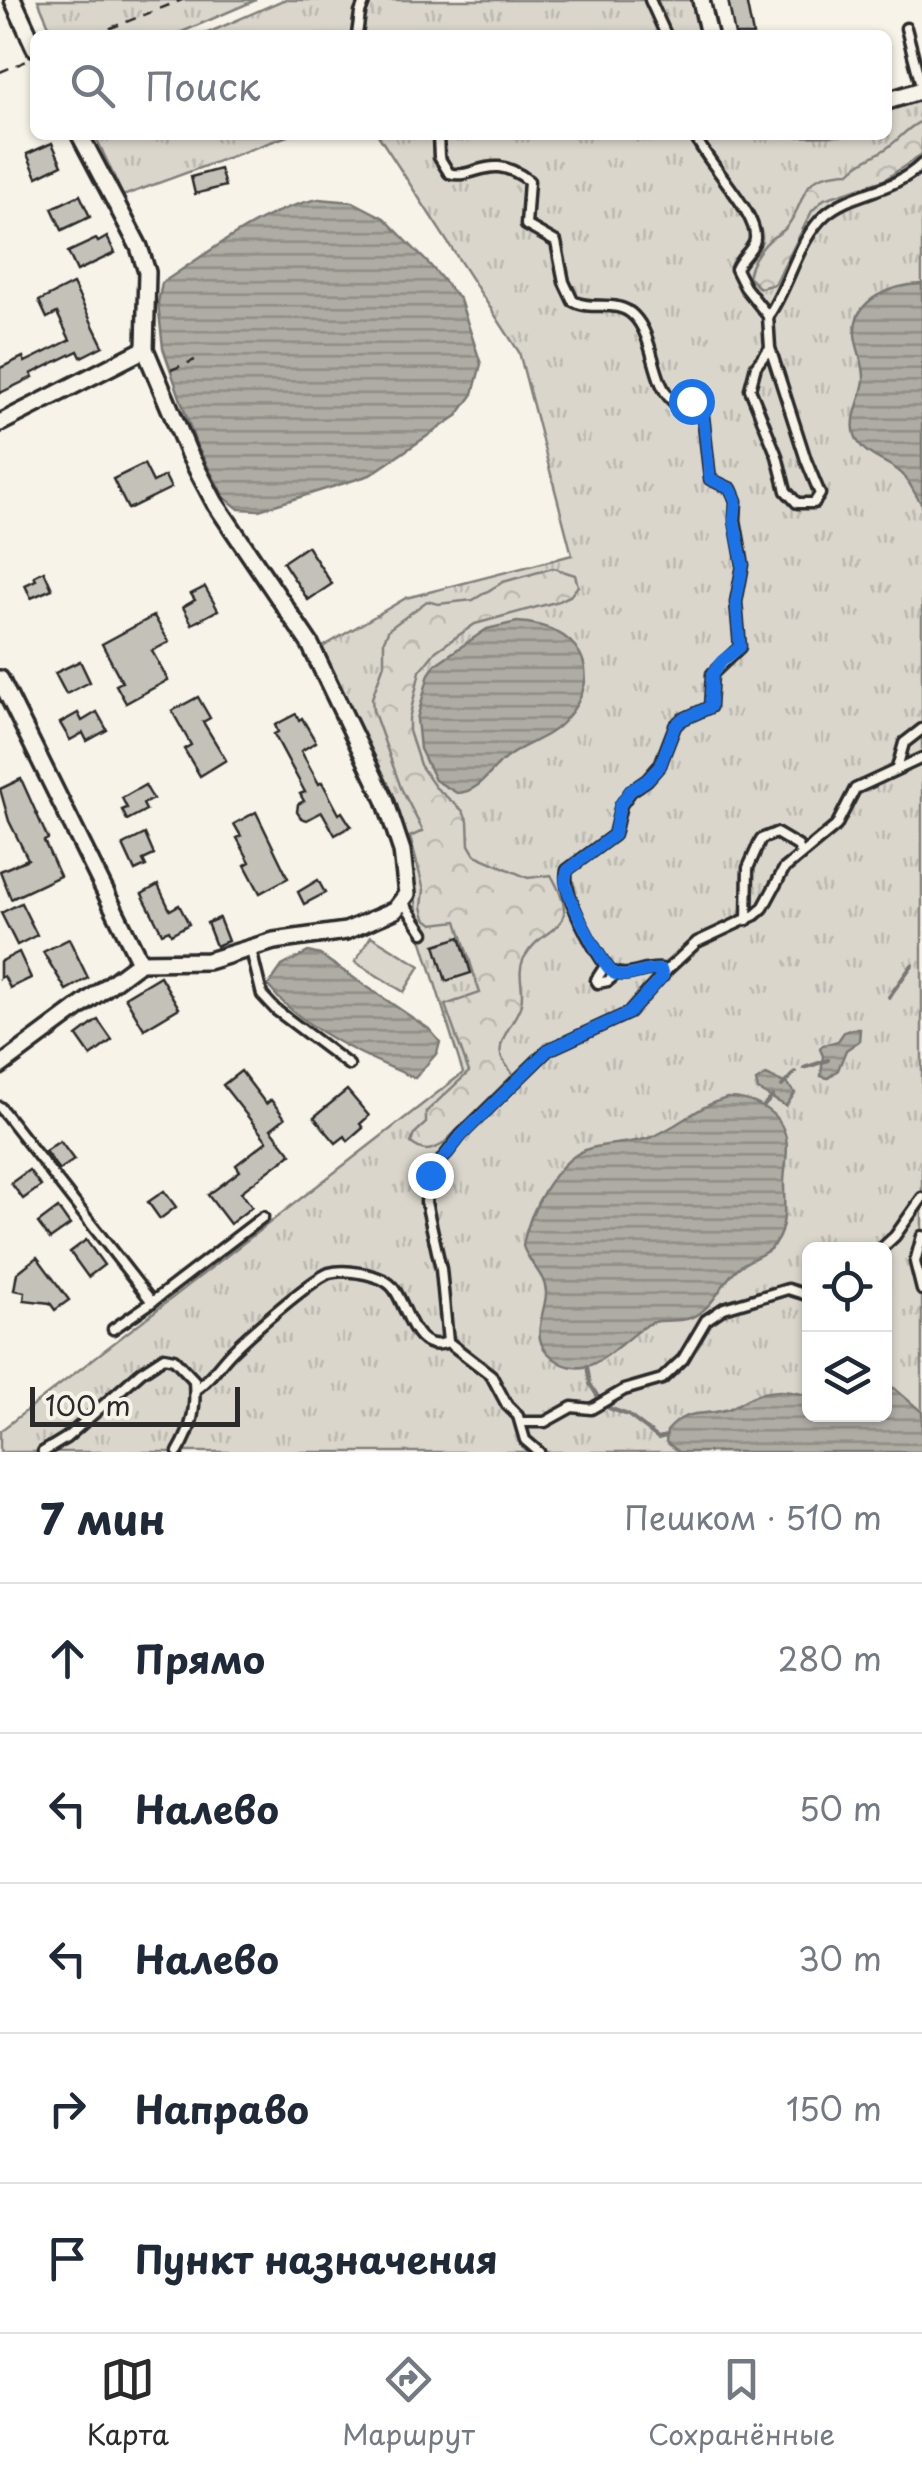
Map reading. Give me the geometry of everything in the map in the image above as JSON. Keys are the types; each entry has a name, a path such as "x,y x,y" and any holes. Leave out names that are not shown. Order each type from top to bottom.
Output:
{"street":[{"path":"13,0 30,37"},
{"path":"701,0 709,30"},
{"path":"892,99 922,89"},
{"path":"0,1066 140,962 208,961 274,941 346,930 382,917 403,902 407,878 385,800 310,644 215,503 189,454 145,349 147,272 140,247 83,140"},
{"path":"0,423 145,349"},
{"path":"0,679 140,962"}],"lane":[{"path":"358,30 365,0"},
{"path":"650,0 664,30"},
{"path":"906,28 922,89"},
{"path":"438,140 438,157 449,173 459,176 486,165 530,181 526,225 556,242 564,282 573,300 587,306 618,307 637,318 665,394 674,402 698,402 702,406 710,479 731,489 736,500 734,520 743,565 736,602 740,647 712,674 710,707 681,720 654,774 624,798 614,835 565,875 585,931 605,966 616,974 629,976 652,968 661,970 663,976"},
{"path":"697,140 752,223 755,241 736,269 768,316"},
{"path":"770,348 756,366 750,389 786,490 797,503 814,503 820,494 819,484 806,460 770,348 768,316 818,222 844,203 904,180 922,164"},
{"path":"897,768 904,742 922,729"},
{"path":"539,1452 525,1440 521,1422 491,1375 448,1342 441,1269 426,1202 430,1175 462,1135 548,1050 629,1013 705,937 747,920 763,908 784,869 836,826 854,790 922,758"},
{"path":"747,920 748,868 761,840 776,833 798,846 800,853"},
{"path":"403,902 424,934"},
{"path":"251,950 262,995 349,1065"},
{"path":"605,966 598,983 616,974"},
{"path":"0,1107 152,1302"},
{"path":"889,1242 922,1198"},
{"path":"113,1329 263,1216"},
{"path":"922,1236 915,1262 922,1290"},
{"path":"195,1390 232,1351 274,1316 319,1279 338,1272 357,1272 385,1281 396,1292 408,1320 424,1340 440,1345 448,1342"},
{"path":"521,1422 544,1422 572,1408 591,1410 670,1374 706,1320 724,1308 788,1289 802,1293"},
{"path":"44,1452 66,1438 155,1360 164,1357 174,1359 194,1380 196,1410 190,1432 178,1452"}],"path":[{"path":"106,30 182,0"},
{"path":"0,72 30,60"},
{"path":"171,370 195,360"}],"green space":[{"path":"38,0 256,0 187,30 51,30"},
{"path":"283,0 696,0 703,30 214,30"},
{"path":"922,98 922,1452 0,1452 0,1431 463,1073 420,935 427,932 418,918 409,848 395,808 321,648 406,598 572,555 519,352 381,140 892,140 892,107"},
{"path":"922,121 922,154 884,180 824,199 812,211 775,284 760,288 748,277 756,256 785,229 812,183 820,177 850,172"},
{"path":"97,140 276,140 123,196"},
{"path":"553,568 575,575 578,586 570,596 475,624 436,651 420,671 409,719 420,765 435,787 462,810 475,855 528,878 551,875 564,908 558,925 533,946 522,964 521,1004 501,1049 513,1075 443,1144 423,1149 411,1143 426,1123 426,1112 469,1072 445,1005 480,993 457,921 433,924 425,918 422,907 424,890 410,837 423,831 401,788 373,710 372,698 384,664 384,640 389,629 427,601 438,604 473,600 503,582"},
{"path":"371,936 420,966 404,992 355,962"}],"shaded area":[{"path":"319,199 353,202 384,218 460,300 481,364 473,394 458,415 370,475 259,510 239,509 224,497 196,444 163,348 158,303 162,283 257,222"},
{"path":"922,284 922,504 903,475 861,446 854,425 864,380 855,334 861,311 888,291"},
{"path":"517,622 556,632 580,654 585,668 578,702 559,726 513,753 472,789 457,793 435,780 420,749 417,719 429,674 436,664 487,629"},
{"path":"308,952 320,955 429,1029 440,1042 437,1053 415,1078 316,1028 268,986 282,966"},
{"path":"852,1029 860,1029 859,1041 846,1050 838,1070 828,1078 821,1076 820,1049"},
{"path":"766,1075 787,1084 795,1093 786,1106 758,1090 756,1081"},
{"path":"727,1098 746,1100 764,1108 783,1128 787,1149 784,1210 776,1242 737,1269 698,1314 650,1323 587,1366 561,1363 542,1346 540,1324 546,1287 523,1246 546,1188 579,1153 652,1137"},
{"path":"894,1388 922,1412 922,1452 679,1452 666,1442 667,1431 681,1419 728,1409 755,1395 785,1391 802,1395 802,1422 892,1422"}],"building":[{"path":"728,0 746,0 752,30 734,30"},
{"path":"52,143 62,165 37,177 27,154"},
{"path":"220,169 225,186 195,194 191,177"},
{"path":"80,195 90,217 62,230 52,208"},
{"path":"107,237 115,253 77,271 68,252"},
{"path":"73,284 103,346 81,357 78,351 0,393 0,368 23,357 25,362 70,340 57,313 47,318 39,301"},
{"path":"144,464 153,482 165,476 171,488 128,509 113,479"},
{"path":"307,546 332,584 308,600 283,562"},
{"path":"44,571 52,589 31,598 25,585"},
{"path":"205,587 218,610 192,624 183,607 195,600 191,594"},
{"path":"154,616 169,642 152,651 168,680 126,703 116,685 122,682 102,644"},
{"path":"80,661 90,682 66,694 55,673"},
{"path":"198,697 210,718 203,722 226,760 200,776 184,749 191,745 172,711"},
{"path":"97,712 107,730 87,741 83,733 70,740 60,723 78,713 82,721"},
{"path":"296,714 316,742 301,751 339,814 342,812 351,826 335,835 322,812 307,820 297,812 298,804 304,801 300,794 305,792 274,734 278,732 275,725"},
{"path":"21,779 60,876 11,899 0,871 28,859 9,821 0,789"},
{"path":"145,785 153,799 143,804 146,810 127,820 122,798"},
{"path":"256,812 288,878 260,893 245,865 250,862 234,824"},
{"path":"145,834 154,855 143,860 146,866 135,871 123,845"},
{"path":"318,880 325,893 304,904 298,892"},
{"path":"158,885 170,910 179,905 189,924 171,934 169,930 162,933 142,894"},
{"path":"21,903 37,935 17,945 1,913"},
{"path":"219,918 228,941 216,946 207,923"},
{"path":"460,937 471,973 446,981 435,945"},
{"path":"69,939 88,978 66,990 43,952"},
{"path":"19,952 31,978 10,988 4,976 0,978 0,962"},
{"path":"160,976 179,1008 144,1029 125,997"},
{"path":"98,1020 112,1040 91,1056 77,1036"},
{"path":"241,1071 266,1104 271,1100 285,1118 271,1129 291,1154 241,1192 252,1207 230,1224 208,1195 240,1171 236,1165 267,1141 223,1085"},
{"path":"347,1090 369,1116 360,1124 363,1128 348,1141 345,1136 336,1143 314,1117"},
{"path":"60,1141 74,1160 59,1170 45,1151"},
{"path":"29,1170 41,1186 23,1199 11,1183"},
{"path":"164,1191 176,1207 160,1219 148,1202"},
{"path":"58,1208 70,1225 50,1239 38,1223"},
{"path":"86,1240 104,1265 88,1277 70,1252"},
{"path":"37,1257 69,1300 55,1310 50,1303 24,1300 25,1292 14,1290 17,1273"}],"waterway":[{"path":"889,997 912,965"},
{"path":"804,1068 828,1060"},
{"path":"782,1086 795,1072"},
{"path":"763,1107 773,1096"},
{"path":"587,1366 590,1384 609,1408 628,1415 658,1438 666,1436"}],"route":[{"path":"430,1175 462,1135 548,1050 629,1013 663,976 661,970 652,968 624,976 605,966 585,931 565,875 614,835 624,798 660,766 675,726 710,707 712,674 740,647 736,602 743,565 734,520 736,500 731,489 710,479 702,406 691,401"}]}
